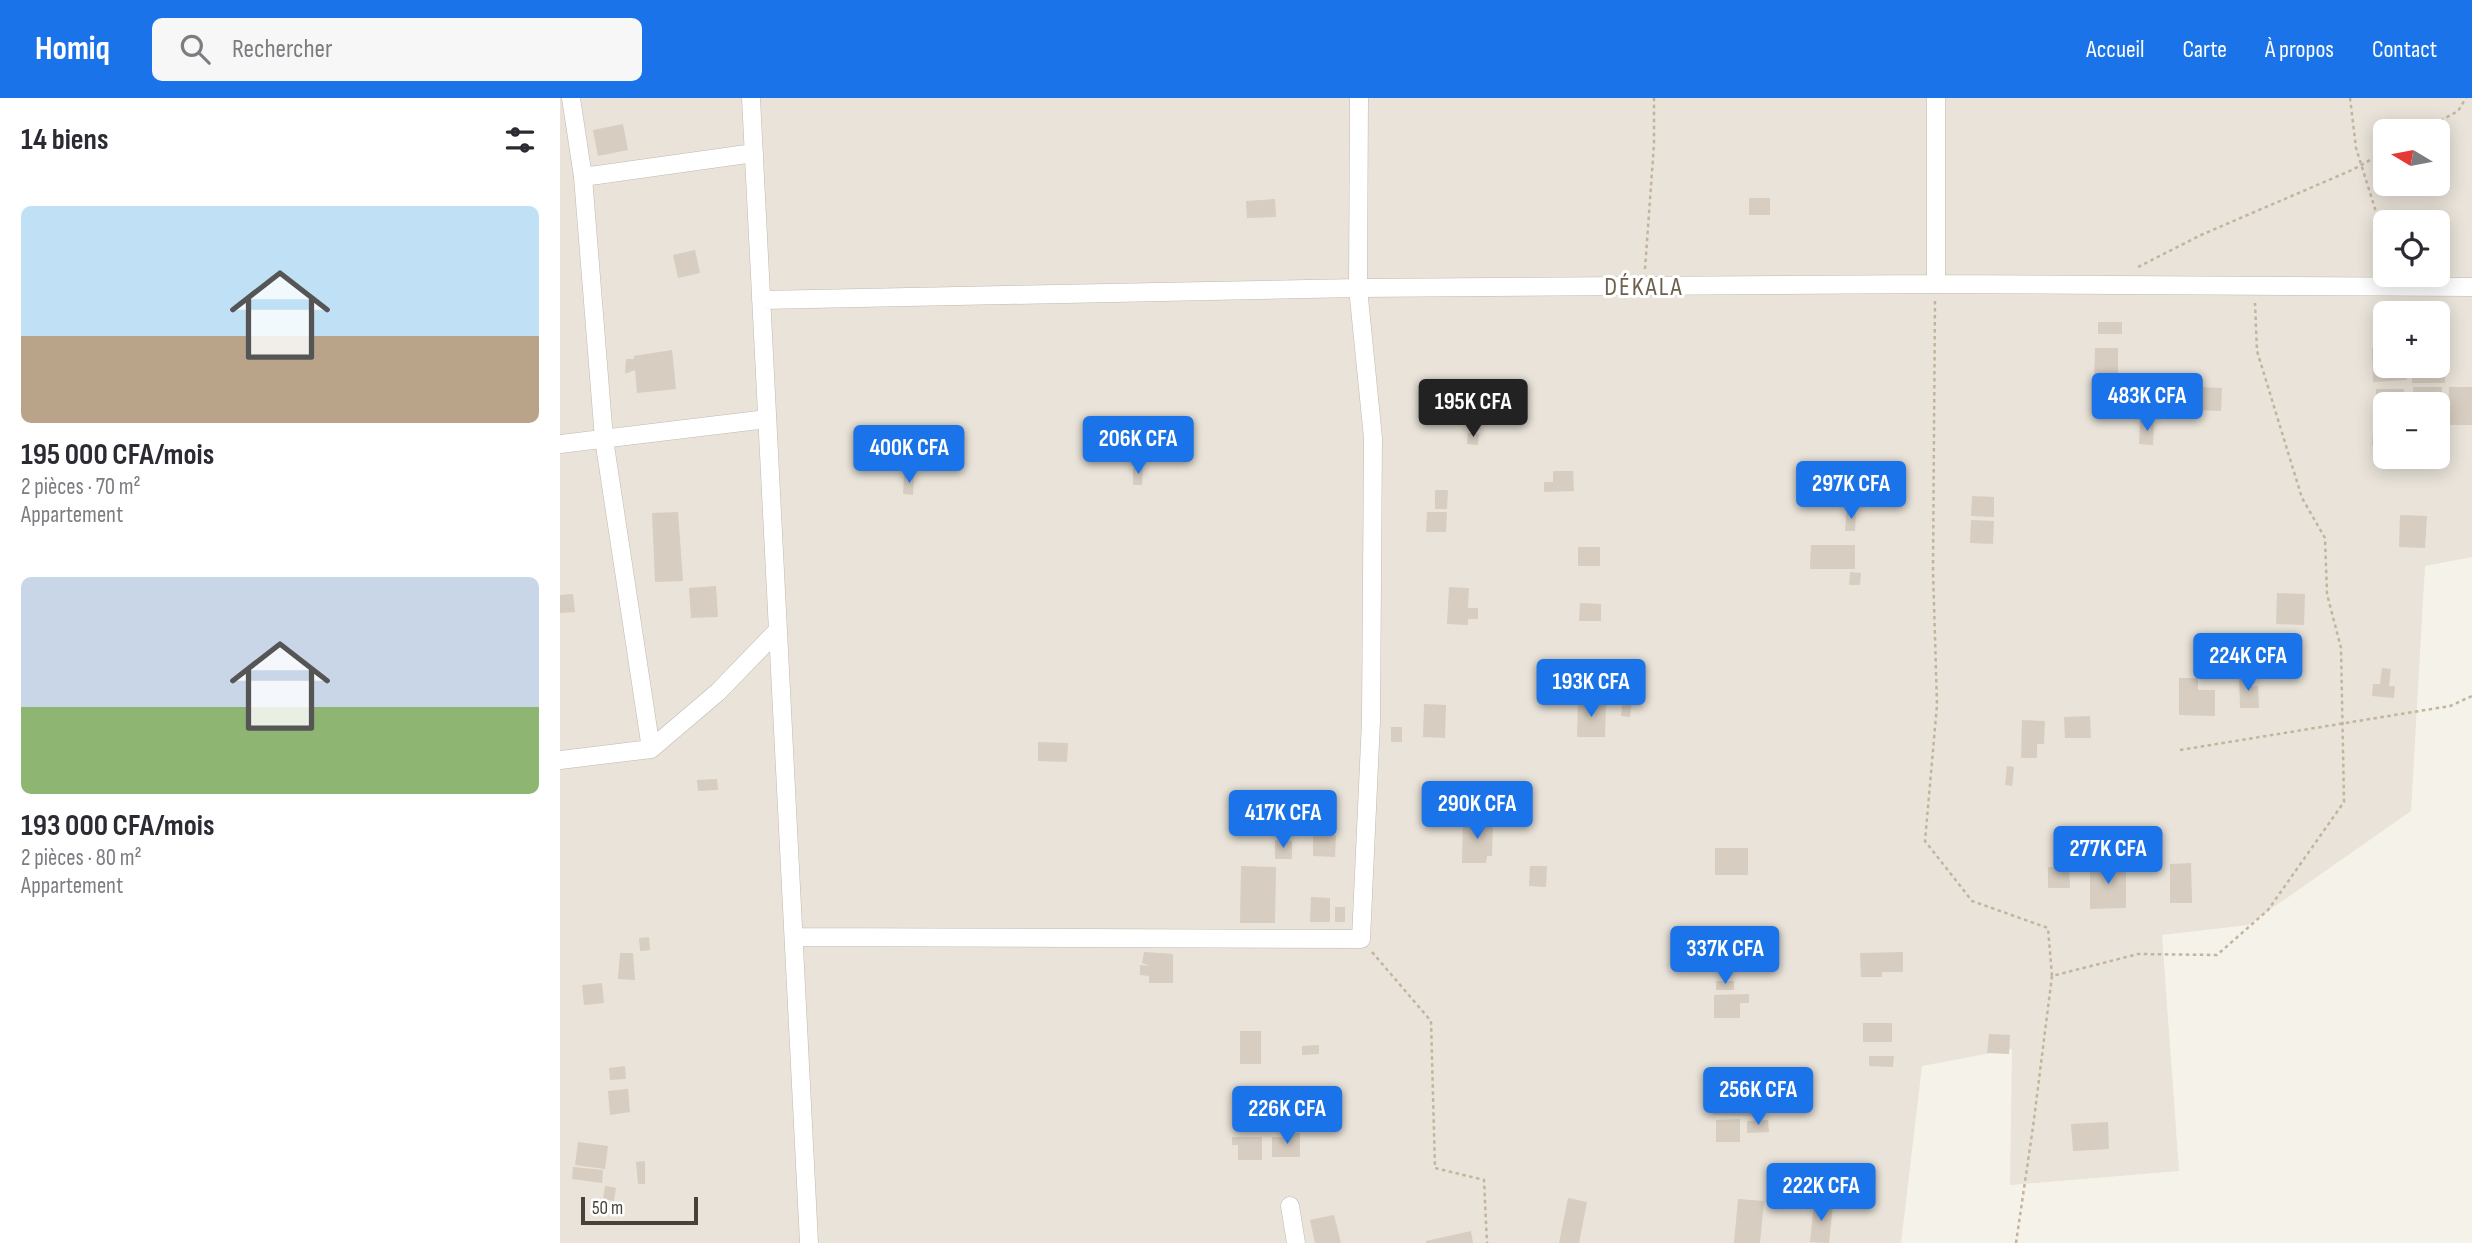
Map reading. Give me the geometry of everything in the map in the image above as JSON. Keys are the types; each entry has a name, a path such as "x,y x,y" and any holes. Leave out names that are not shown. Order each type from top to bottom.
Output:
{"street":[{"path":"571,98 583,177 604,439 651,749"},
{"path":"751,98 809,1243"},
{"path":"794,937 1361,939 1371,721 1373,438 1358,288 1359,98"},
{"path":"1936,98 1936,284"},
{"path":"583,177 754,153"},
{"path":"761,300 1358,288 1936,284 2373,286"},
{"path":"2450,287 2472,287"},
{"path":"560,444 768,419"},
{"path":"560,760 651,749 719,692 778,630"},
{"path":"1290,1206 1296,1243"}],"path":[{"path":"1644,286 1654,144 1654,98"},
{"path":"2350,98 2356,148 2376,210"},
{"path":"2444,119 2458,111 2466,98"},
{"path":"2128,272 2200,234 2373,159"},
{"path":"1936,284 1933,570 1937,705 1925,841 1972,901 2048,928 2052,976 2034,1127 2016,1243"},
{"path":"2052,976 2138,954 2217,955 2268,910 2344,802 2341,648 2327,594 2325,538 2302,498 2256,351 2254,286"},
{"path":"2180,750 2450,706 2472,696"},
{"path":"1361,939 1431,1021 1435,1168 1484,1180 1487,1243"}],"shaded area":[{"path":"560,98 2472,98 2472,557 2425,566 2411,811 2248,925 2162,935 2179,1171 2010,1185 2012,1049 1922,1066 1901,1243 560,1243"}],"building":[{"path":"623,124 628,150 598,156 593,130"},
{"path":"1749,198 1770,198 1770,215 1749,215"},
{"path":"1275,199 1276,217 1247,218 1246,201"},
{"path":"695,250 700,273 678,278 673,255"},
{"path":"2098,322 2122,322 2122,334 2098,334"},
{"path":"2095,348 2118,348 2118,383 2094,383"},
{"path":"2372,348 2373,378 2407,378 2407,380 2373,382"},
{"path":"672,350 676,389 637,393 635,370 625,374 626,359"},
{"path":"2412,378 2445,378 2445,383 2412,383"},
{"path":"1489,387 1502,387 1503,398 1489,398"},
{"path":"2199,387 2222,388 2221,411 2198,410"},
{"path":"2413,387 2442,387 2442,392 2413,392"},
{"path":"2449,387 2472,387 2472,425 2450,425"},
{"path":"2143,389 2157,389 2156,415 2142,414"},
{"path":"2376,389 2404,389 2404,392 2376,392"},
{"path":"2140,421 2154,421 2153,445 2139,444"},
{"path":"1468,433 1479,434 1478,445 1467,444"},
{"path":"1133,468 1143,468 1142,485 1133,485"},
{"path":"1553,471 1573,471 1574,491 1544,492 1544,482 1553,482"},
{"path":"904,475 914,475 913,495 903,494"},
{"path":"1435,490 1448,490 1447,509 1435,509"},
{"path":"1972,496 1994,497 1994,517 1971,516"},
{"path":"1847,510 1856,511 1855,531 1845,531"},
{"path":"678,512 683,581 655,582 652,513"},
{"path":"1427,512 1447,512 1446,532 1426,532"},
{"path":"2400,515 2427,516 2425,548 2399,547"},
{"path":"1971,520 1994,521 1993,544 1970,543"},
{"path":"1811,545 1855,545 1855,569 1810,569"},
{"path":"1578,547 1600,547 1600,566 1578,566"},
{"path":"1850,572 1861,573 1860,585 1849,585"},
{"path":"716,586 718,617 691,618 689,588"},
{"path":"1449,587 1469,588 1468,608 1478,608 1478,619 1468,619 1468,625 1447,624"},
{"path":"2277,593 2305,594 2304,625 2276,624"},
{"path":"573,594 575,612 560,613 560,595"},
{"path":"1580,603 1601,604 1601,621 1579,621"},
{"path":"2382,668 2391,669 2389,686 2395,686 2394,698 2372,696 2373,684 2380,684"},
{"path":"2239,671 2248,671 2248,687 2258,686 2259,708 2240,708"},
{"path":"2179,678 2198,678 2198,690 2215,690 2215,716 2179,715"},
{"path":"1623,698 1632,699 1630,717 1621,716"},
{"path":"1578,701 1606,702 1605,737 1577,737"},
{"path":"1424,704 1446,705 1445,738 1423,737"},
{"path":"2090,716 2091,738 2065,738 2064,717"},
{"path":"2022,720 2045,721 2044,744 2037,744 2037,758 2021,758"},
{"path":"1391,727 1402,727 1402,742 1391,742"},
{"path":"1038,742 1068,743 1067,762 1038,761"},
{"path":"2007,766 2014,767 2012,786 2005,785"},
{"path":"717,779 718,790 698,791 697,780"},
{"path":"1277,806 1286,807 1285,821 1276,820"},
{"path":"1463,821 1493,821 1492,856 1487,856 1486,863 1462,863"},
{"path":"1313,834 1336,835 1335,857 1313,856"},
{"path":"1275,840 1292,841 1292,859 1275,859"},
{"path":"1715,848 1748,848 1748,875 1715,875"},
{"path":"2126,863 2126,908 2090,909 2090,864"},
{"path":"2191,863 2192,903 2170,903 2170,864"},
{"path":"1241,866 1276,867 1275,923 1240,923"},
{"path":"1530,866 1547,866 1546,887 1529,886"},
{"path":"2048,867 2069,867 2070,888 2048,888"},
{"path":"1311,897 1330,898 1330,922 1310,922"},
{"path":"1335,907 1345,907 1345,922 1335,922"},
{"path":"649,937 650,950 640,951 639,938"},
{"path":"1144,952 1173,954 1173,983 1149,983 1149,976 1140,975 1140,965 1150,966 1142,963"},
{"path":"1903,952 1903,972 1882,972 1882,977 1861,977 1860,953"},
{"path":"620,953 633,953 635,980 618,979"},
{"path":"1716,981 1734,981 1734,990 1716,990"},
{"path":"602,983 604,1003 584,1005 582,985"},
{"path":"1749,994 1749,1003 1740,1003 1740,1018 1714,1018 1714,995"},
{"path":"1863,1023 1892,1023 1892,1042 1863,1042"},
{"path":"1240,1031 1261,1031 1261,1064 1240,1064"},
{"path":"1989,1034 2010,1035 2009,1054 1987,1053"},
{"path":"1319,1045 1319,1054 1302,1055 1302,1046"},
{"path":"1869,1056 1894,1056 1893,1067 1869,1066"},
{"path":"625,1066 626,1079 610,1080 609,1068"},
{"path":"1714,1087 1758,1087 1757,1098 1751,1098 1751,1116 1713,1115"},
{"path":"628,1089 630,1112 610,1115 608,1091"},
{"path":"1740,1119 1740,1142 1716,1142 1716,1120"},
{"path":"1768,1120 1769,1132 1747,1133 1747,1121"},
{"path":"2108,1122 2109,1149 2073,1151 2071,1124"},
{"path":"1283,1133 1300,1133 1300,1157 1272,1157 1272,1137 1284,1137"},
{"path":"1232,1137 1262,1137 1262,1160 1238,1160 1238,1145 1232,1145"},
{"path":"578,1142 608,1146 605,1169 575,1165"},
{"path":"645,1161 645,1184 638,1184 636,1162"},
{"path":"573,1167 603,1170 602,1183 572,1179"},
{"path":"605,1186 616,1188 614,1201 603,1199"},
{"path":"1568,1198 1587,1202 1579,1243 1559,1243"},
{"path":"1738,1199 1764,1201 1760,1243 1734,1243"},
{"path":"1814,1202 1833,1205 1829,1243 1810,1242"},
{"path":"1334,1215 1341,1243 1315,1243 1310,1220"},
{"path":"1471,1231 1473,1243 1426,1243 1426,1241"}],"district":[{"name":"DÉKALA","path":"1644,286"}]}
